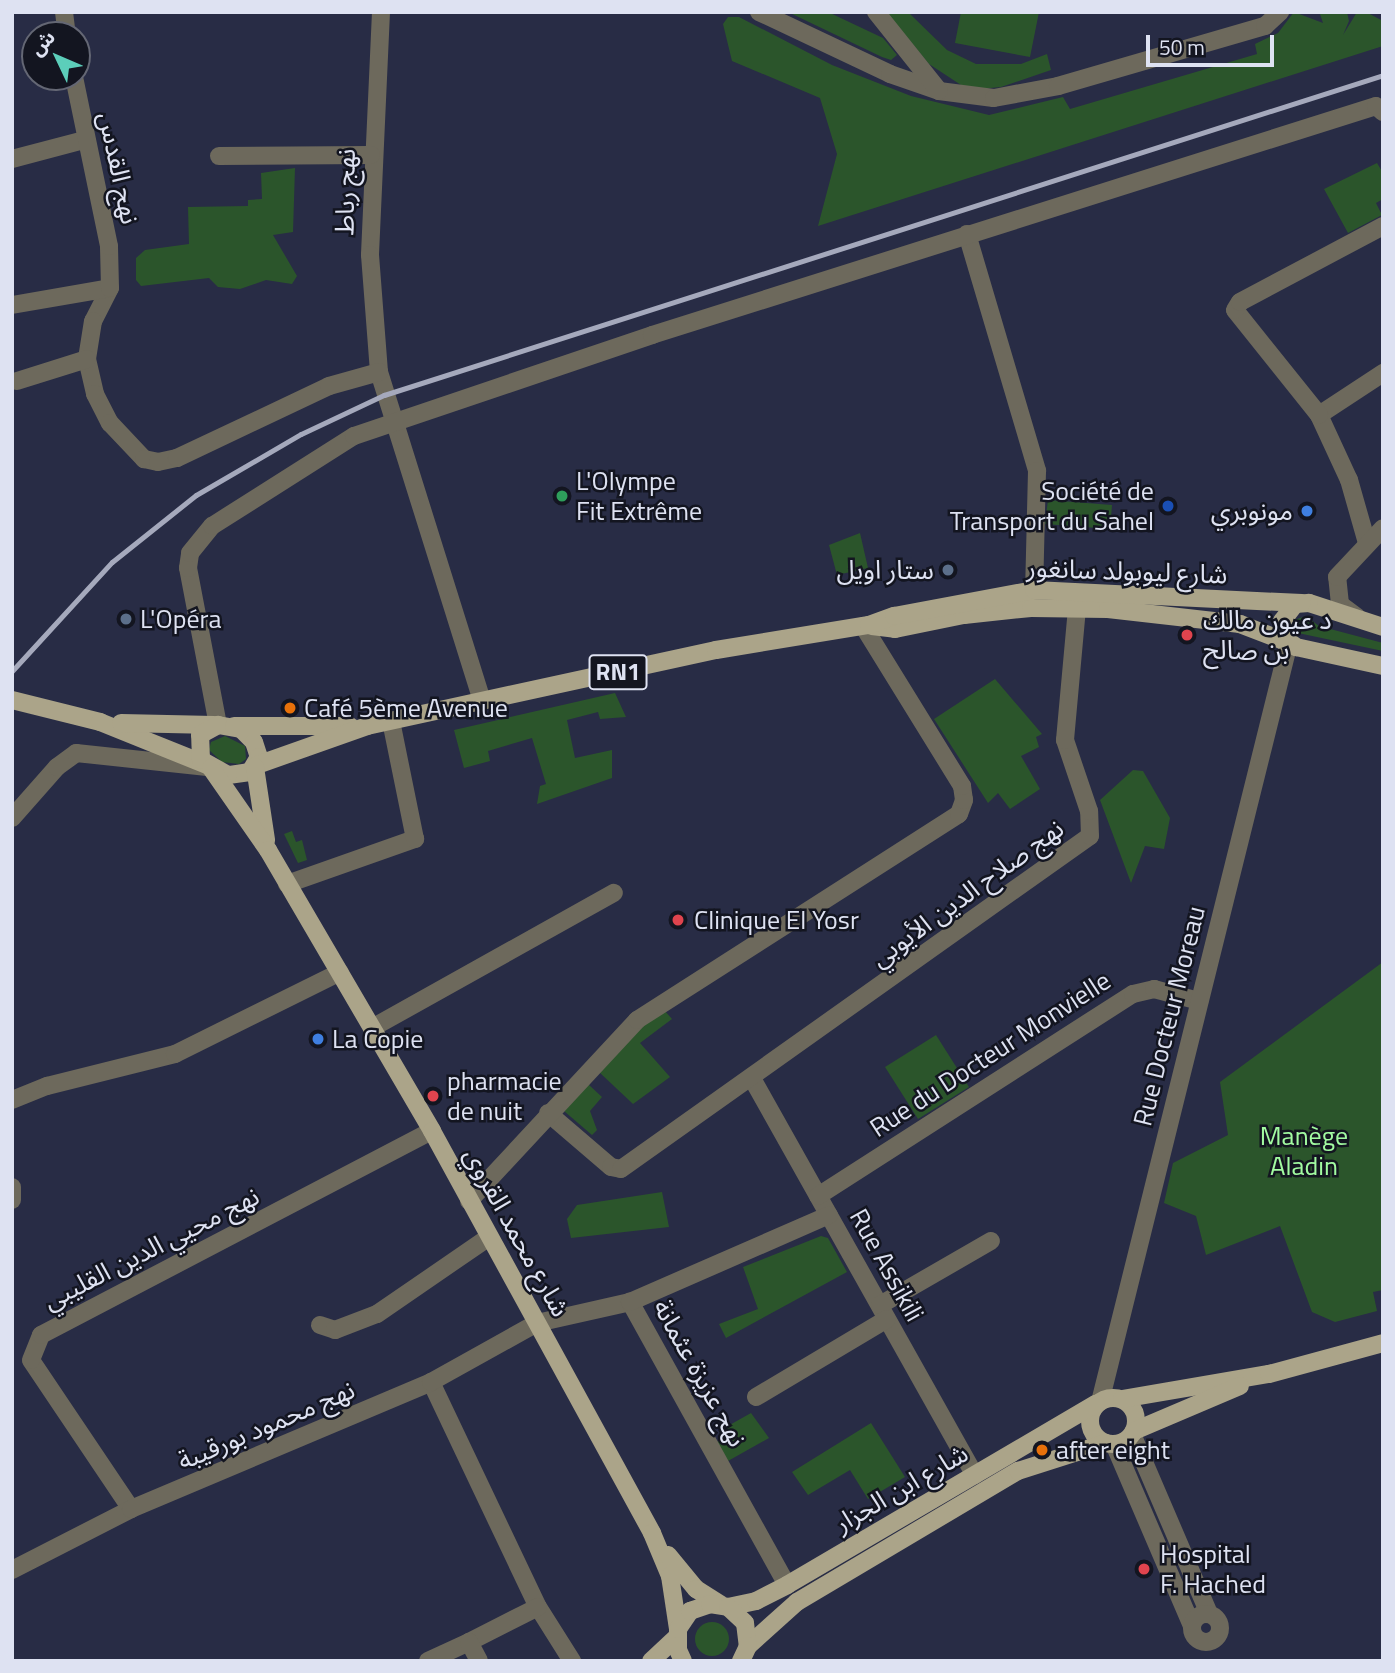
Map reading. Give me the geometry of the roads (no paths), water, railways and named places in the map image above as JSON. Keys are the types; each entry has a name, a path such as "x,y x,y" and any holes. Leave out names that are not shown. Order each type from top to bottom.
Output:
{"main road":[{"name":"شارع ليوبولد سانغور","path":"12,700 100,722 209,767 237,775 368,726 716,650 866,626 894,616 1034,590 1302,603"},
{"path":"1289,643 1282,621 1289,608 1302,603"},
{"name":"RN1","path":"1302,603 1374,625"},
{"name":"شارع ليوبولد سانغور","path":"866,626 895,629 964,615 1077,607 1240,624 1289,643"},
{"name":"RN1","path":"1289,643 1383,666"},
{"name":"شارع ليوبولد سانغور","path":"100,722 368,726"},
{"path":"209,767 197,743 222,725 248,735 258,749 256,766"},
{"name":"شارع محمد القروي","path":"256,766 268,850"},
{"name":"شارع محمد القروي","path":"209,767 268,850 432,1131 652,1533 670,1576 683,1661"},
{"path":"1269,1374 1110,1444 1090,1427 1098,1403 1269,1374 1383,1343"},
{"path":"1122,1399 1134,1410 1133,1432"},
{"name":"شارع ابن الجزار","path":"724,1606 756,1601 788,1585 1098,1403"},
{"name":"شارع ابن الجزار","path":"745,1655 797,1602 1018,1471 1058,1455 1110,1444"},
{"name":"شارع محمد القروي","path":"652,1533 696,1589 745,1623 745,1655"},
{"path":"651,1661 699,1606 724,1606"}],"street":[{"name":"نهج رباط","path":"381,12 372,155 371,284 379,372 391,421 482,701"},
{"path":"759,12 834,51 939,91 975,98 1017,96 1265,26 1280,12"},
{"path":"876,12 939,91"},
{"name":"نهج القدس","path":"76,91 111,270 110,288"},
{"path":"222,725 188,568 197,540 354,436 391,421 967,234 1380,107"},
{"path":"12,159 84,140"},
{"path":"219,156 372,155"},
{"path":"1367,543 1349,480 1318,415 1237,316 1240,302 1383,226"},
{"path":"967,234 1037,471 1034,590"},
{"path":"110,288 93,321 87,359 95,394 110,423 131,449 144,459 158,462 177,458 329,386 379,372"},
{"path":"12,305 110,288"},
{"path":"18,381 87,359"},
{"path":"1318,415 1383,373"},
{"path":"1374,625 1340,604 1335,586 1342,570 1383,528"},
{"name":"نهج صلاح الدين الأيوبي","path":"753,1080 1090,836 1089,811 1065,740 1077,607"},
{"path":"469,1201 548,1113 646,1013 959,814 964,800 962,786 866,626"},
{"name":"Rue Docteur Moreau","path":"1098,1403 1289,643"},
{"path":"287,884 415,839 391,721"},
{"path":"12,818 57,767 76,753 209,767"},
{"path":"372,1028 614,893"},
{"path":"12,1100 47,1086 175,1054 340,972"},
{"name":"Rue du Docteur Monvielle","path":"818,1196 1133,994 1154,989 1199,1001"},
{"path":"548,1113 611,1167 621,1169 753,1080"},
{"name":"Rue Assikili","path":"753,1080 975,1475"},
{"name":"نهج محيي الدين القليبي","path":"131,1509 31,1360 41,1335 432,1131"},
{"path":"12,1187 12,1200"},
{"name":"نهج عزيزة عثمانة","path":"788,1585 631,1302 829,1215"},
{"path":"320,1325 335,1330 377,1314 489,1237"},
{"path":"756,1397 991,1241"},
{"name":"نهج محمود بورقيبة","path":"12,1570 131,1509 431,1382 537,1323 631,1302"},
{"path":"431,1382 538,1606 572,1661"},
{"path":"1110,1444 1192,1626 1200,1640 1215,1638 1220,1624 1209,1614 1133,1432"},
{"path":"428,1661 538,1606"},
{"path":"1192,1626 1197,1617 1209,1614"},
{"path":"469,1642 480,1661"}],"railway":[{"path":"12,671 112,562 196,495 301,434 384,395 1383,75"}],"place":[{"name":"L'Olympe Fit Extrême","path":"562,496"},
{"name":"Société de Transport du Sahel","path":"1168,506"},
{"name":"مونوبري","path":"1307,511"},
{"name":"ستار اويل","path":"948,570"},
{"name":"L'Opéra","path":"126,619"},
{"name":"د عيون مالك بن صالح","path":"1187,635"},
{"name":"Café 5ème Avenue","path":"290,708"},
{"name":"Clinique El Yosr","path":"678,920"},
{"name":"La Copie","path":"318,1039"},
{"name":"pharmacie de nuit","path":"433,1096"},
{"name":"after eight","path":"1042,1450"},
{"name":"Hospital F. Hached","path":"1144,1569"}],"park label":[{"name":"Manège Aladin","path":"1304,1151"}]}
